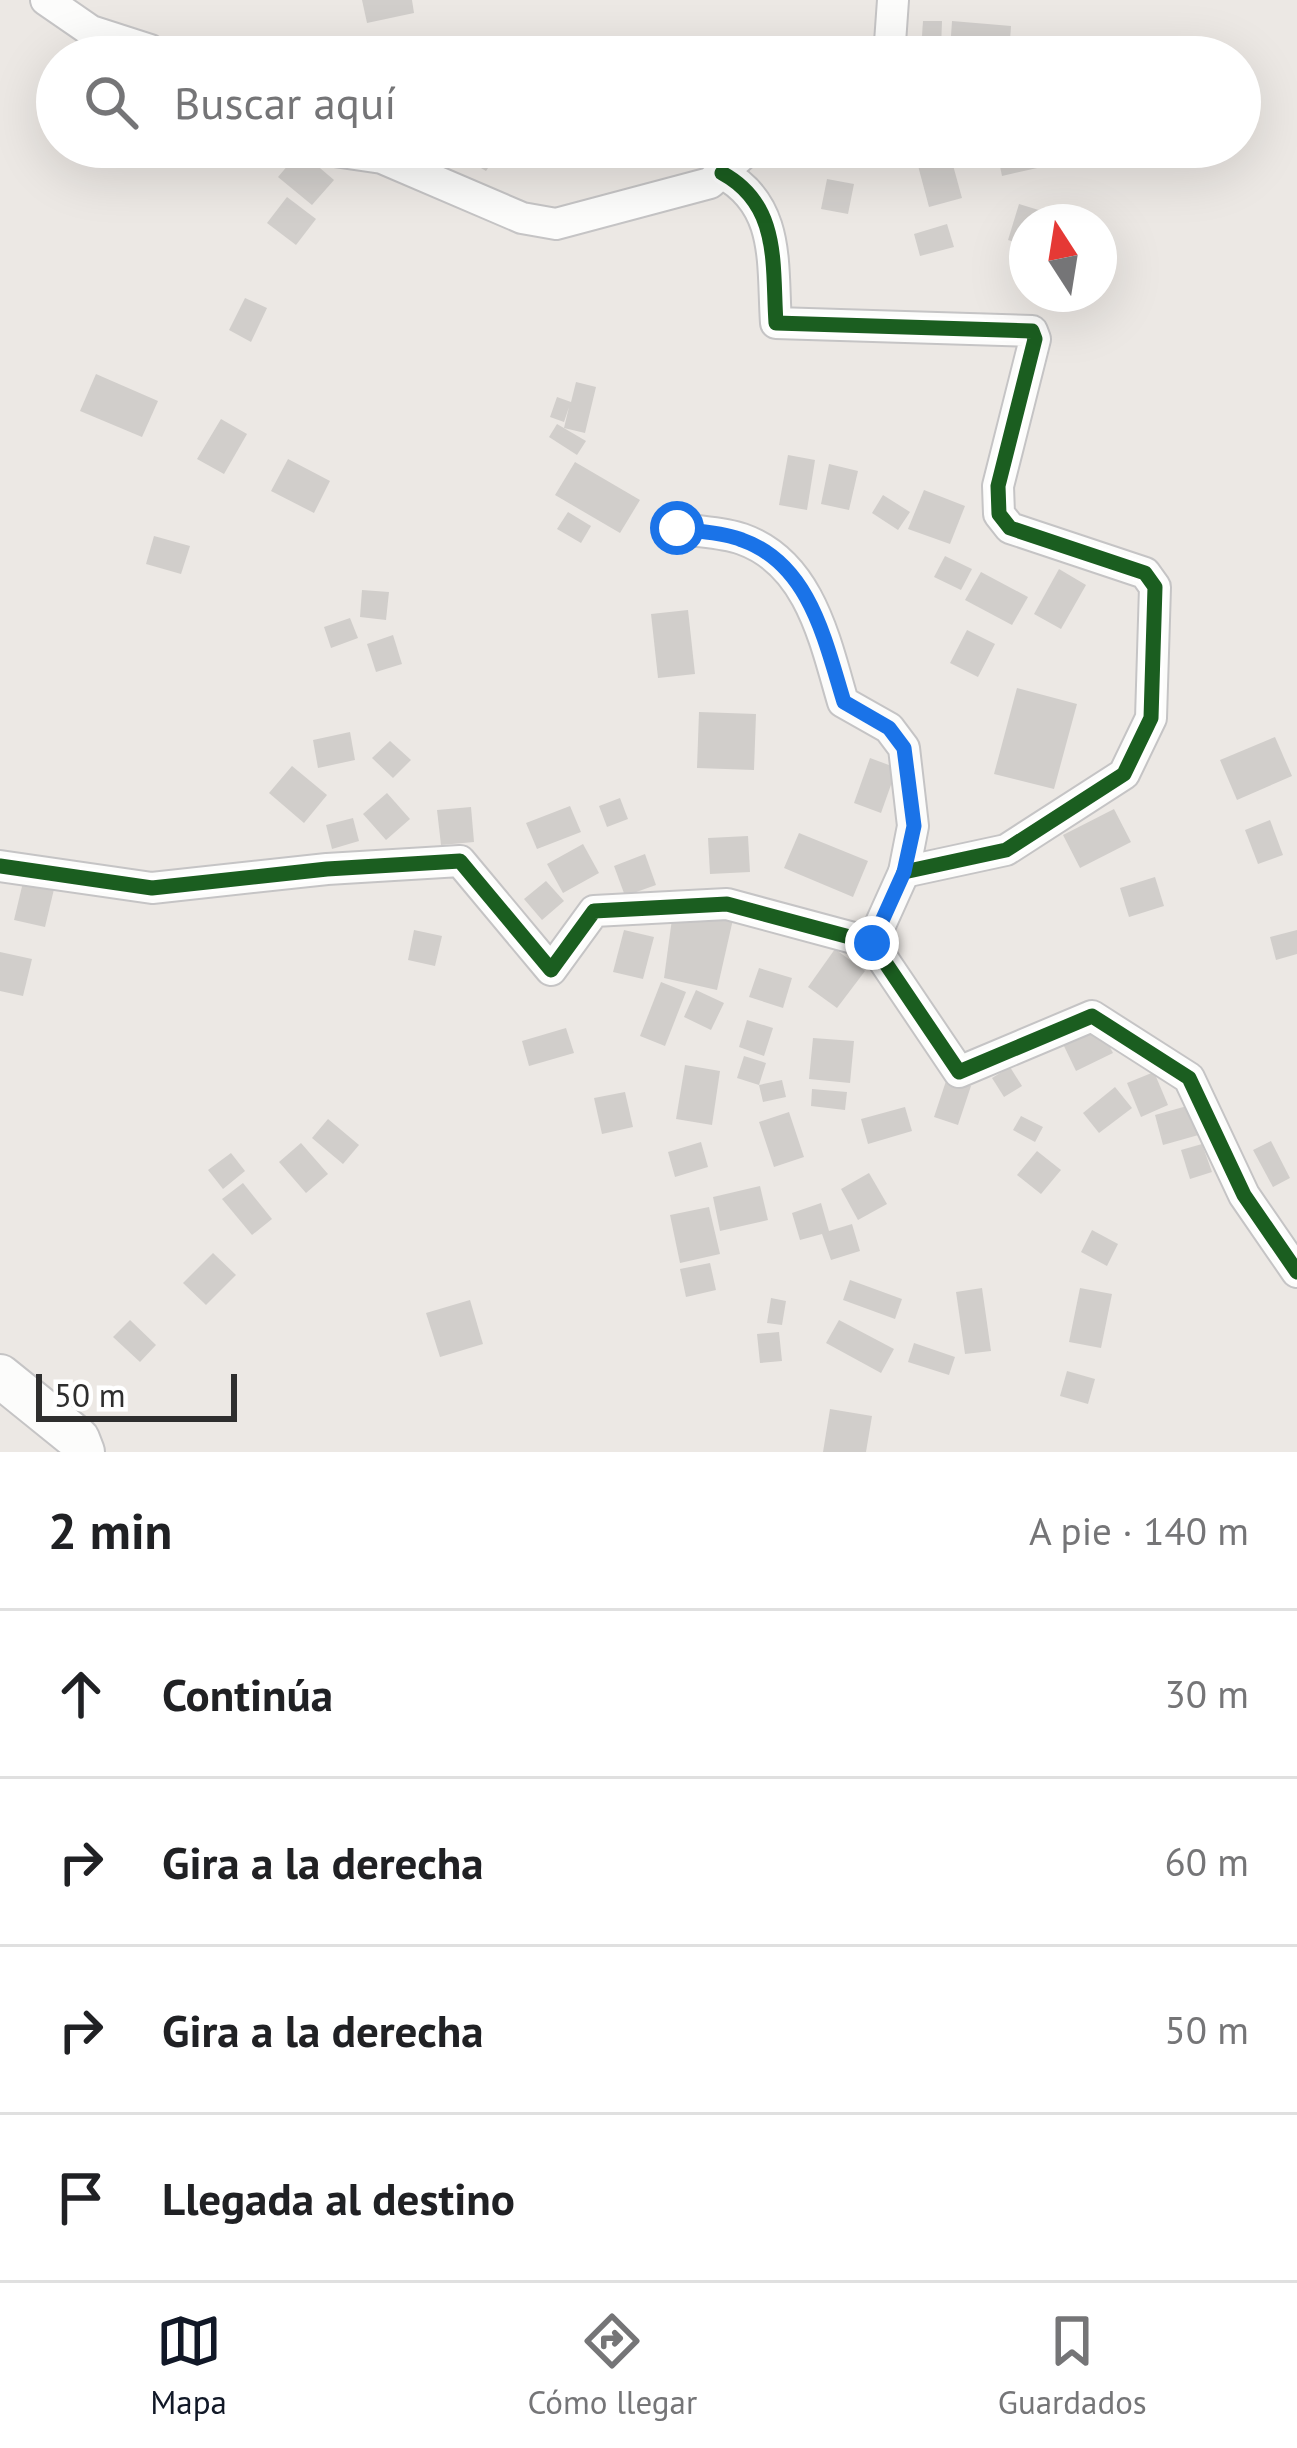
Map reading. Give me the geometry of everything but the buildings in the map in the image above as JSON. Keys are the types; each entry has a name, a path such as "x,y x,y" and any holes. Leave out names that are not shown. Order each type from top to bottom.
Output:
{"street":[{"path":"46,0 104,36"},
{"path":"890,36 893,0"},
{"path":"405,168 521,218 556,224 710,183 728,168"},
{"path":"722,173 740,182 766,215 774,255 776,323 1023,328 1032,332 1035,339 998,486 999,514 1010,528 1145,573 1155,586 1151,718 1124,774 1006,850 904,872"},
{"path":"677,528 743,540 790,568 819,623 844,702 889,728 904,748 914,826 904,872 872,943"},
{"path":"0,866 152,888 327,869 460,861 551,970 594,911 727,904 872,943 958,1072 1092,1016 1189,1078 1244,1195 1297,1272"},
{"path":"0,1376 78,1438 82,1452"}],"cycle path":[{"path":"722,173 741,186 764,219 773,258 776,323 1032,331 1035,339 998,486 999,514 1010,528 1145,573 1155,587 1151,718 1124,774 1006,850 904,872"},
{"path":"0,866 152,888 327,869 460,861 551,970 594,911 727,904 872,943 959,1072 1092,1016 1189,1078 1244,1195 1297,1272"}],"route":[{"path":"677,528 743,540 790,568 819,623 844,702 889,728 904,748 914,826 904,872 872,943"}]}
